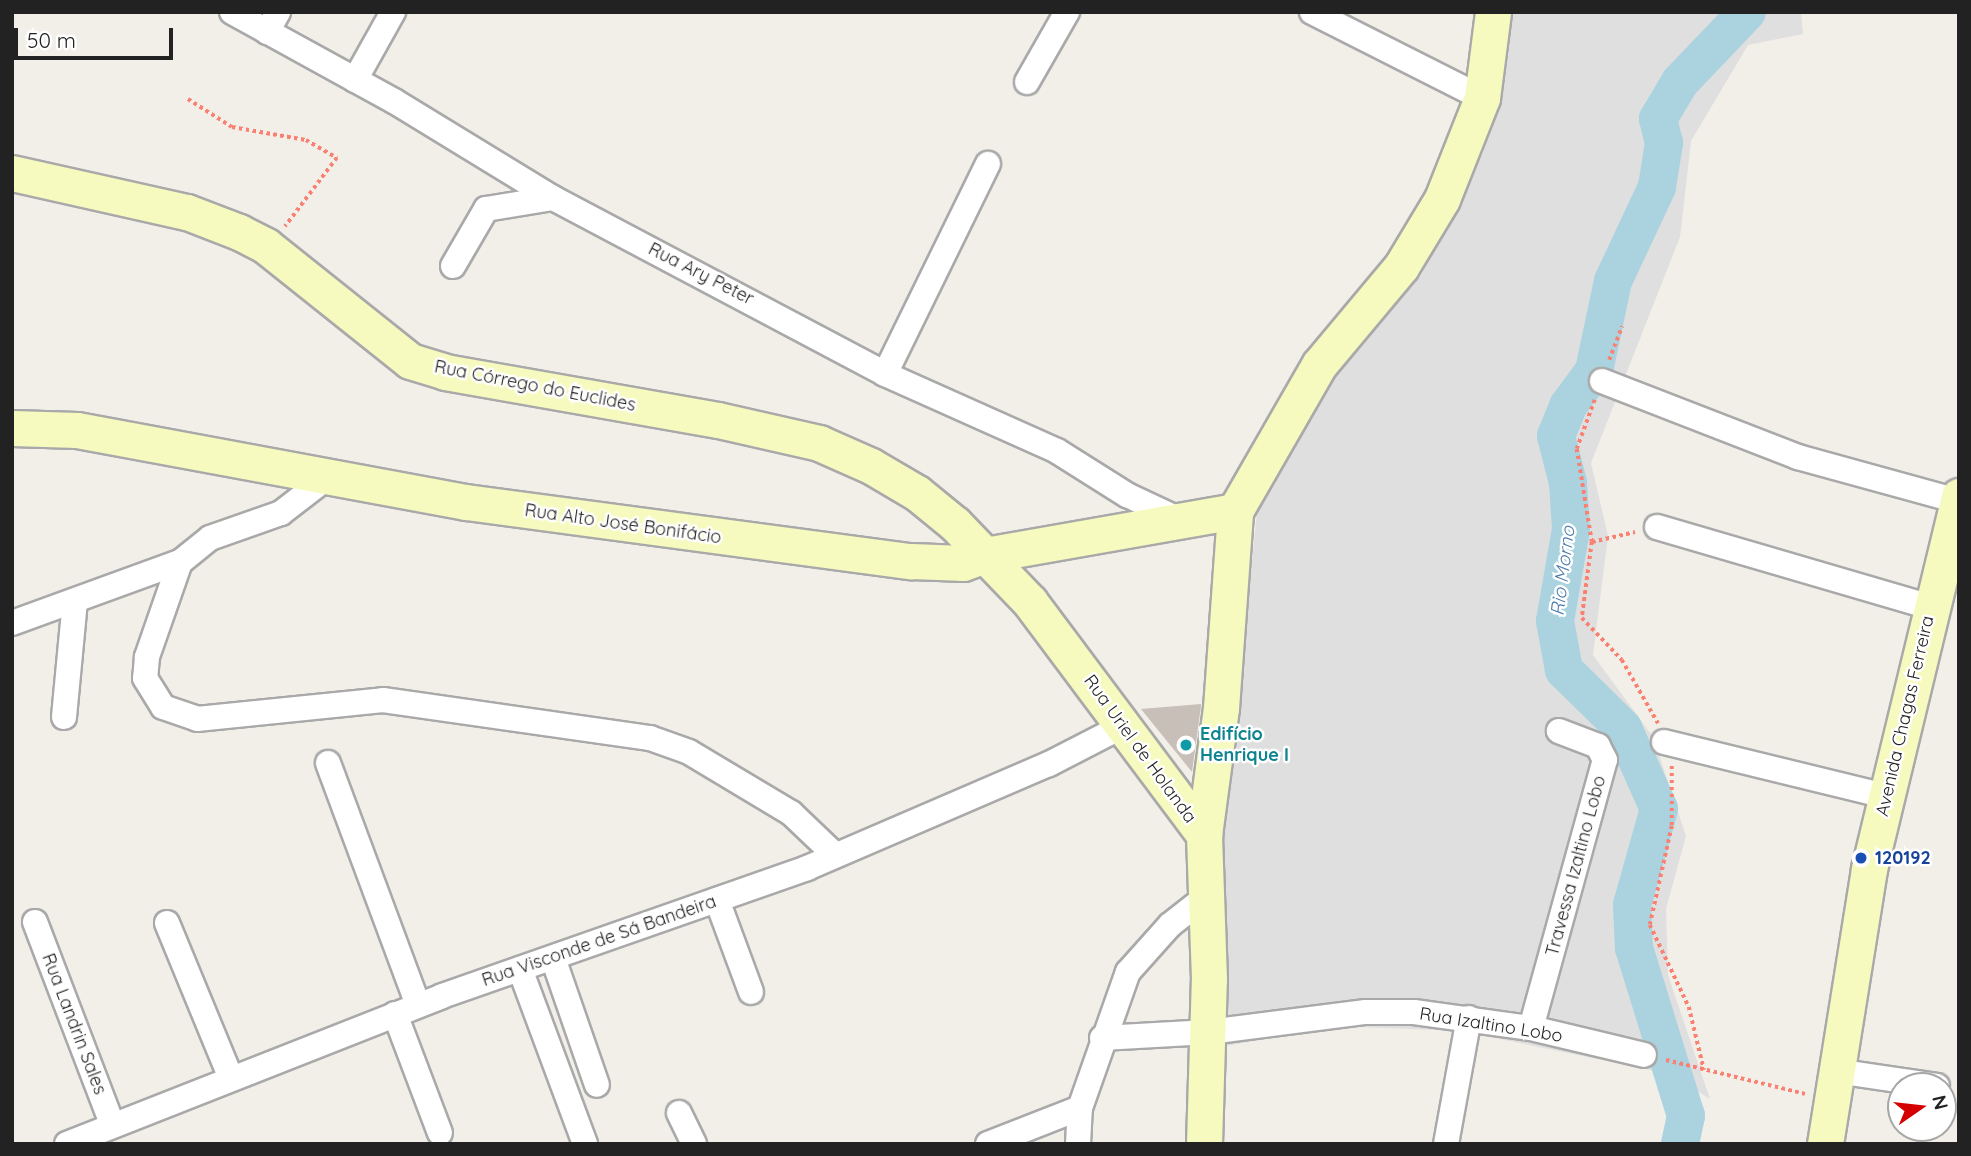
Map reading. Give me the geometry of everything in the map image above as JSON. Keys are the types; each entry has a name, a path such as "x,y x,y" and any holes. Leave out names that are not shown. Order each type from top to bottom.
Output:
{"main road":[{"path":"1204,835 1221,708 1235,512 1319,365 1401,267 1442,199 1482,98 1493,12"},
{"name":"Rua Córrego do Euclides","path":"12,173 187,212 239,232 270,250 410,361 445,372 718,420 819,443 917,493 985,555"},
{"name":"Rua Alto José Bonifácio","path":"12,428 77,430 466,502 875,557 963,563 985,555 1178,519 1235,512"},
{"name":"Avenida Chagas Ferreira","path":"1825,1144 1869,869 1954,498"},
{"name":"Rua Uriel de Holanda","path":"985,555 1030,602 1125,725 1204,835 1209,1032 1204,1144"}],"street":[{"name":"Rua Ary Peter","path":"232,12 272,22 355,80 553,198 885,374 1057,451 1127,495 1178,519"},
{"path":"355,80 393,12"},
{"path":"1027,82 1067,12"},
{"path":"1311,12 1482,98"},
{"path":"885,374 988,164"},
{"path":"453,266 486,209 553,198"},
{"path":"1602,381 1798,457 1954,498"},
{"path":"12,623 180,562 210,538 281,513 329,476"},
{"path":"1657,527 1931,607"},
{"path":"180,562 147,657 145,678 151,694 178,715 197,719 383,700 650,738 689,752 791,813 834,854"},
{"path":"64,717 75,601"},
{"name":"Rua Visconde de Sá Bandeira","path":"67,1144 406,1010 717,900 834,854 1049,764 1125,725"},
{"name":"Travessa Izaltino Lobo","path":"1531,1028 1605,760 1598,746 1559,731"},
{"path":"1664,741 1886,796"},
{"path":"328,763 406,1010 440,1133"},
{"path":"1078,1144 1080,1108 1102,1038 1128,972 1170,925 1207,896"},
{"path":"717,900 751,992"},
{"name":"Rua Landrin Sales","path":"35,922 113,1126"},
{"path":"167,923 231,1078"},
{"path":"553,958 597,1085"},
{"path":"520,969 584,1144"},
{"name":"Rua Izaltino Lobo","path":"1102,1038 1209,1032 1366,1012 1469,1018 1531,1028 1644,1055"},
{"path":"1446,1144 1469,1018"},
{"path":"1834,1086 1887,1086"},
{"path":"988,1144 1080,1108"},
{"path":"679,1113 694,1144"}],"path":[{"path":"188,99 225,124 306,140 337,158 270,250"},
{"path":"1622,326 1577,449 1592,542 1582,618 1622,660 1664,741 1673,767 1672,826 1650,925 1689,1007 1704,1070"},
{"path":"1592,542 1657,527"},
{"path":"1644,1055 1704,1070 1834,1086"}],"shaded area":[{"path":"1507,12 1801,12 1803,34 1748,45 1691,141 1680,237 1591,463 1608,536 1593,655 1653,737 1686,836 1666,909 1668,975 1710,1099 1670,1074 1461,1031 1335,1026 1220,1047 1217,902 1257,512 1339,369 1422,274 1483,153 1509,31"}],"building":[{"name":"Edifício Henrique I","path":"1201,706 1192,772 1141,709"}],"waterway":[{"name":"Rio Morno","path":"1680,1144 1686,1116 1634,948 1632,905 1659,809 1623,728 1564,670 1555,621 1571,529 1568,483 1556,436 1568,406 1594,371 1613,281 1657,187 1664,143 1658,119 1680,82 1747,12"}],"place":[{"name":"Edifício Henrique I","path":"1186,745"},
{"name":"120192","path":"1861,858"}]}
